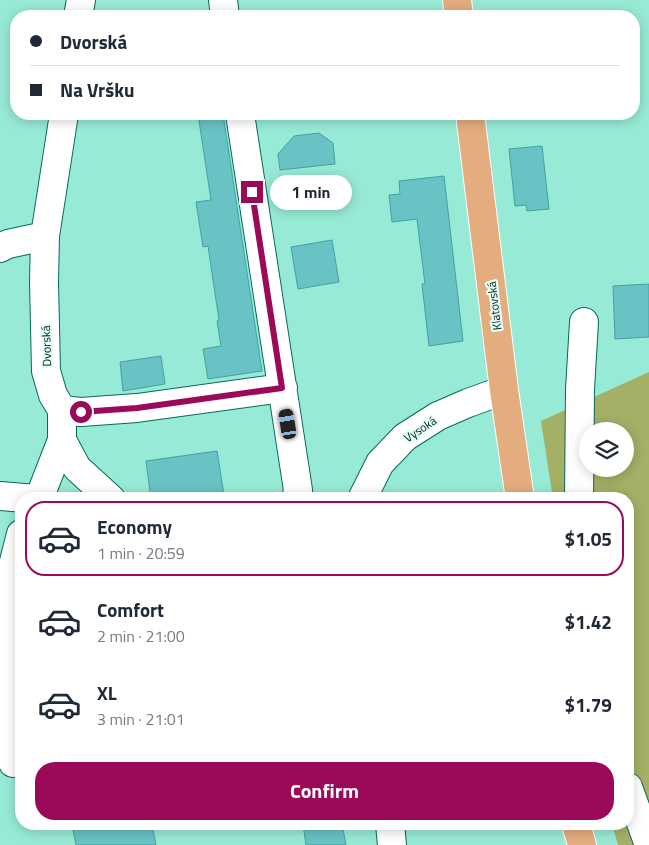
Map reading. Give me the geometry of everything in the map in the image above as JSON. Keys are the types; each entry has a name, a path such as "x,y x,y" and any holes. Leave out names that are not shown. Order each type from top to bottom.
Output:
{"main road":[{"name":"Klatovská","path":"471,120 504,390 519,492"},
{"path":"578,830 582,845"}],"street":[{"name":"Dvorská","path":"62,410 53,395 46,371 44,282 46,236 63,120"},
{"path":"241,120 298,492"},
{"path":"0,248 8,244 46,236"},
{"path":"579,492 580,389 584,322"},
{"path":"41,492 62,440 62,410 81,412 137,408 282,388"},
{"name":"Vysoká","path":"366,492 380,463 405,437 438,416 504,390"},
{"path":"62,440 78,468 104,492"},
{"path":"0,496 15,497"},
{"path":"15,557 10,577 1,689 15,753"},
{"path":"634,804 649,845"},
{"path":"391,830 392,845"}],"green space":[{"path":"649,372 649,845 618,845 614,830 634,830 634,492 552,492 541,421"}],"building":[{"path":"199,120 224,120 262,371 208,379 203,349 221,346 208,246 203,247 196,202 211,200"},
{"path":"319,133 333,143 335,164 280,170 278,154 294,136"},
{"path":"542,146 549,209 527,211 526,205 515,206 509,149"},
{"path":"444,176 463,341 429,346 422,284 425,284 417,219 392,222 389,195 400,194 399,181"},
{"path":"332,240 339,282 298,289 291,247"},
{"path":"649,284 649,337 615,339 613,286"},
{"path":"161,356 165,384 123,391 120,362"},
{"path":"217,451 224,492 150,492 146,461"},
{"path":"73,830 153,830 156,845 76,845"},
{"path":"304,830 343,830 346,845 306,845"}],"route":[{"path":"81,412 137,408 282,388 252,192"}]}
